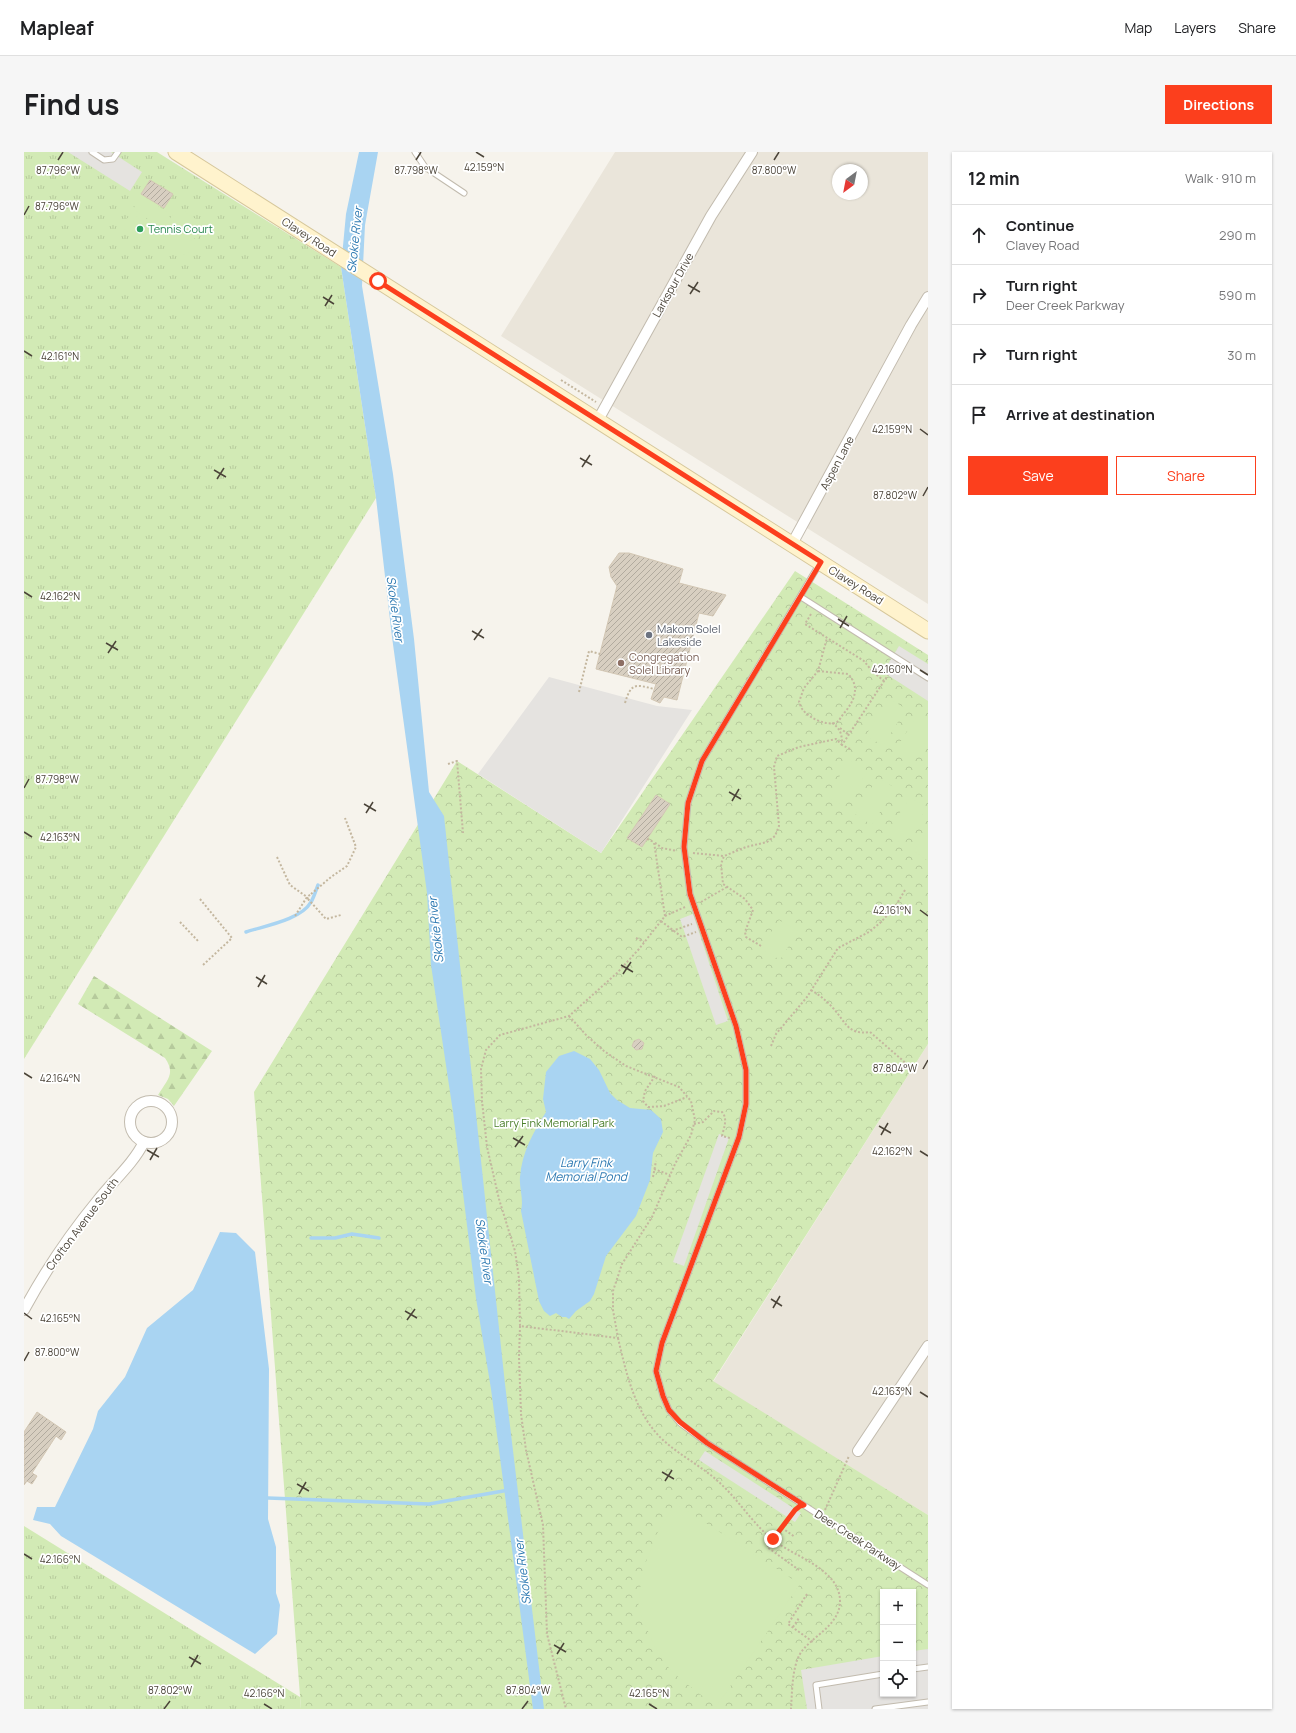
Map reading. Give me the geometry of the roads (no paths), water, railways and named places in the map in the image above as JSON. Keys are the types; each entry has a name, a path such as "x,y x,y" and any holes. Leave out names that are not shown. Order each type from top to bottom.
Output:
{"main road":[{"name":"Clavey Road","path":"176,152 928,631"}],"street":[{"name":"Larkspur Drive","path":"598,420 711,216 752,152"},
{"name":"Aspen Lane","path":"792,544 911,325 928,297"},
{"path":"150,1100 157,1102 168,1110 171,1116 170,1130 167,1136 161,1141 154,1143 144,1142 135,1136 131,1131 130,1117 137,1105 150,1100"},
{"name":"Crofton Avenue South","path":"24,1310 58,1252 97,1200 134,1157 144,1142"},
{"path":"854,1452 928,1346"}],"lane":[{"path":"92,152 104,160 113,159 118,152"},
{"path":"415,152 425,167 464,194"},
{"name":"Deer Creek Parkway","path":"821,562 702,761 688,803 685,852 690,894 736,1026 746,1070 746,1104 737,1140 662,1343 656,1371 663,1396 669,1410 680,1422 707,1443 928,1585"},
{"path":"801,597 928,678"},
{"path":"916,1669 928,1667"},
{"path":"819,1709 816,1685 880,1674"},
{"path":"875,1709 928,1702"}],"water":[{"name":"Skokie River","path":"359,152 378,152 365,225 362,286 393,474 414,639 429,792 444,816 505,1384 544,1709 533,1709 491,1389 476,1298 453,1112 431,965 427,893 392,637 376,498 341,267 346,214"},
{"name":"Larry Fink Memorial Pond","path":"574,1051 590,1059 599,1070 610,1093 617,1100 630,1108 651,1110 661,1119 663,1132 653,1153 650,1180 636,1216 606,1256 594,1294 590,1301 576,1311 569,1319 556,1313 550,1316 544,1311 539,1301 521,1211 522,1202 520,1181 521,1168 526,1151 546,1112 543,1099 546,1072 559,1056"},
{"path":"220,1232 236,1233 255,1252 269,1369 268,1519 276,1547 276,1593 280,1605 277,1634 255,1654 61,1536 50,1524 33,1520 37,1507 55,1507 93,1429 98,1411 125,1377 147,1328 193,1290"}],"waterway":[{"path":"246,932 282,922 299,913 311,902 318,885"},
{"path":"311,1238 335,1238 352,1234 379,1238"},
{"path":"268,1498 429,1504 509,1490"}],"place":[{"name":"Tennis Court","path":"140,229"},
{"name":"Makom Solel Lakeside","path":"649,635"},
{"name":"Congregation Solel Library","path":"621,663"}],"park label":[{"name":"Larry Fink Memorial Park","path":"554,1123"}]}
